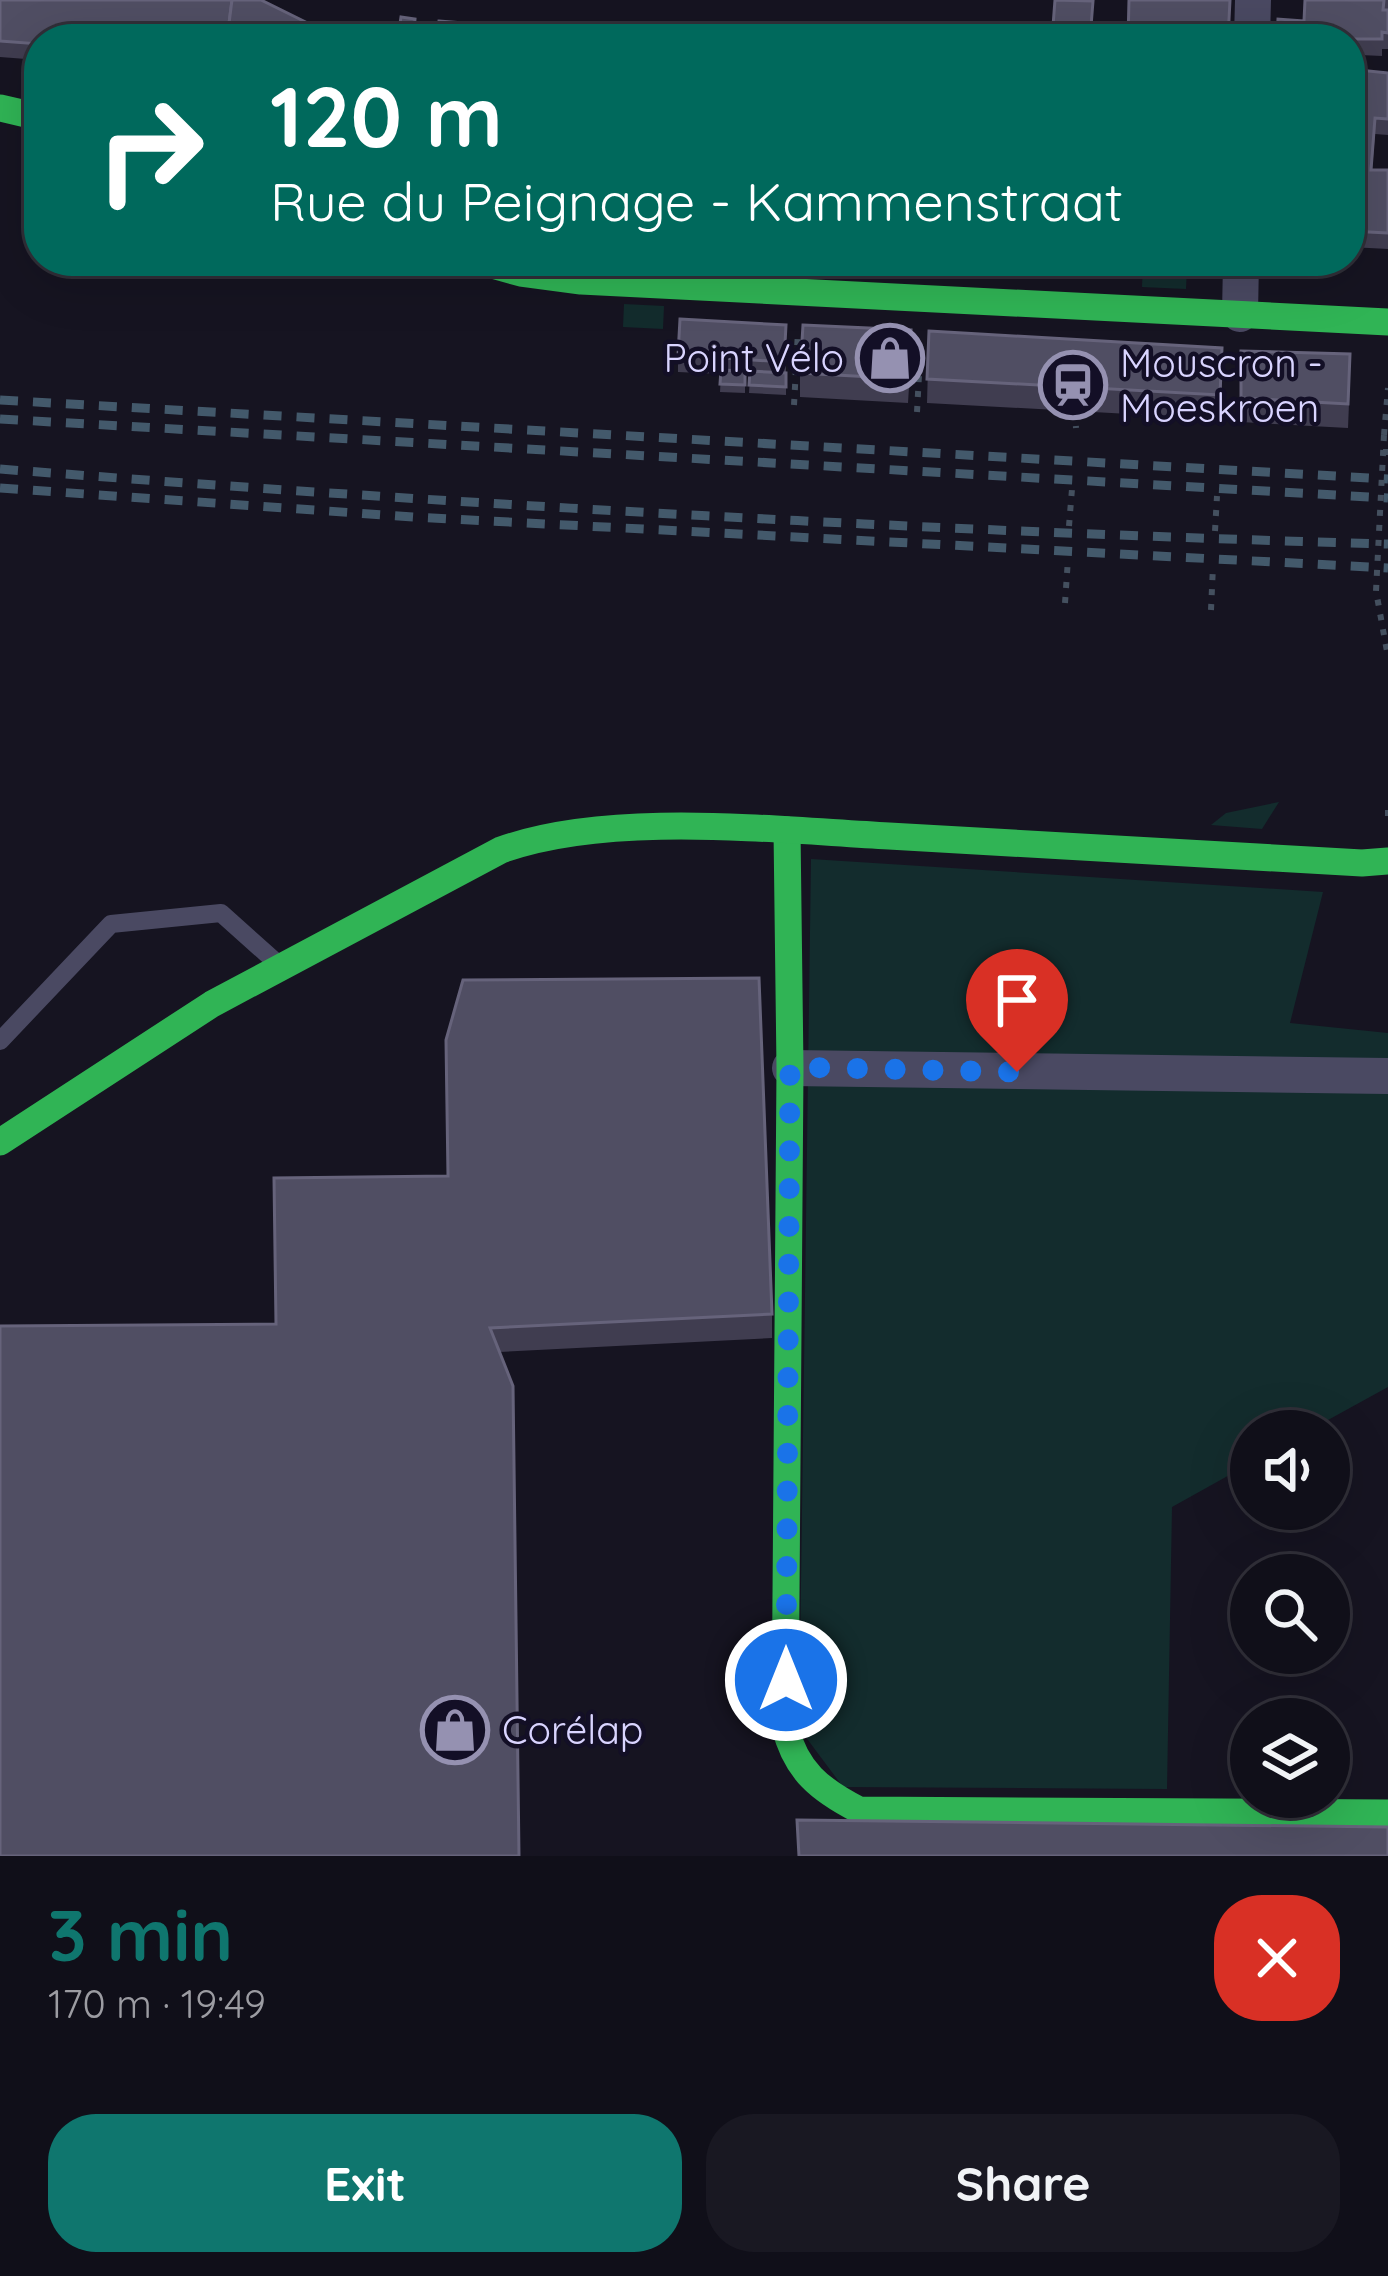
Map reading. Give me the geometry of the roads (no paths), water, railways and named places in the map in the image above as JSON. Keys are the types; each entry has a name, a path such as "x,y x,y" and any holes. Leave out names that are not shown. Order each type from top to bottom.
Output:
{"street":[{"path":"554,276 1388,322"},
{"path":"1240,314 1241,276"},
{"path":"0,1142 212,1004 501,850 535,838 679,827 1388,861"},
{"path":"787,830 785,1727 790,1754 807,1779 859,1810 1388,1813"},
{"path":"790,1067 1388,1076"}],"lane":[{"path":"0,1041 111,924 221,913 282,968"}],"railway":[{"path":"0,400 1388,479"},
{"path":"0,419 1388,498"},
{"path":"0,469 694,515 1388,544"},
{"path":"0,488 413,517 1388,568"}],"place":[{"name":"Point Vélo","path":"890,358"},
{"name":"Mouscron - Moeskroen","path":"1073,385"},
{"name":"Corélap","path":"455,1730"}]}
